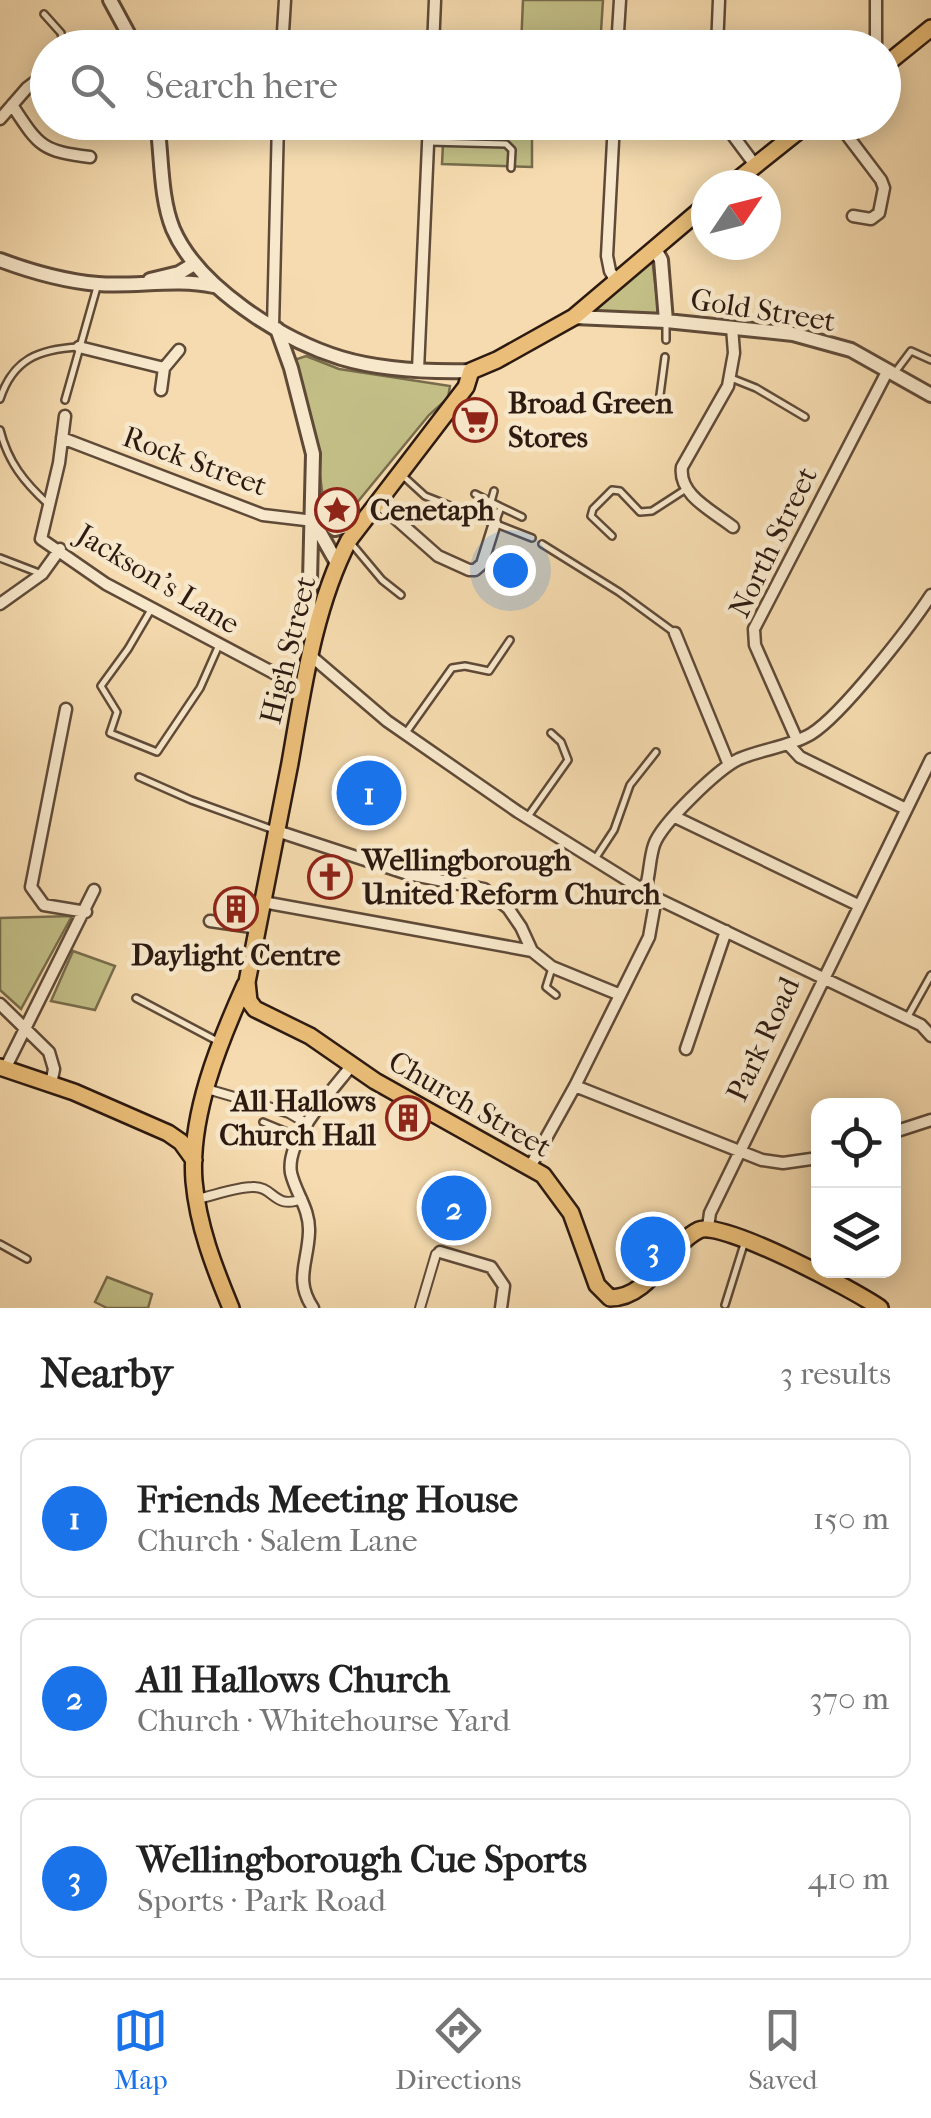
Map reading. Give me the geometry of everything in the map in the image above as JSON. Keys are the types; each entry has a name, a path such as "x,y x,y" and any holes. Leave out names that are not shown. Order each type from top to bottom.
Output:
{"main road":[{"path":"901,52 931,28"},
{"path":"751,170 788,140"},
{"path":"471,371 574,318 691,218"},
{"name":"High Street","path":"231,1308 210,1257 197,1200 194,1160 207,1089 247,982 312,650 338,563 349,540 466,388 471,371"},
{"name":"High Street","path":"247,982 247,996 255,1009"},
{"path":"230,1026 255,1009"},
{"name":"Church Street","path":"255,1009 310,1036 417,1105 543,1175 563,1200 603,1301"},
{"path":"3,1068 168,1133 181,1142 194,1160"},
{"path":"168,1133 185,1132 200,1120"},
{"path":"603,1301 620,1298 647,1281 695,1232 708,1227 746,1238 880,1308"}],"street":[{"path":"110,0 123,30"},
{"path":"283,30 284,0"},
{"path":"434,30 435,0"},
{"path":"619,30 620,0"},
{"path":"718,30 720,0"},
{"path":"876,0 876,30"},
{"path":"0,120 30,85"},
{"path":"12,105 30,132"},
{"path":"35,140 56,153 90,158"},
{"path":"160,140 172,226 194,264 218,287 275,328 342,358 418,370 471,371"},
{"path":"278,140 275,328 291,368 313,454 309,623 312,650 406,734 522,815 656,898 908,1018 931,1036"},
{"path":"613,140 607,256 617,283"},
{"path":"736,140 756,166"},
{"path":"850,140 884,188 879,213 871,219 853,216"},
{"path":"418,370 428,142"},
{"path":"655,248 661,260 666,321"},
{"path":"0,260 36,273 98,284 148,281 218,287"},
{"path":"148,281 179,274 194,264"},
{"name":"Gold Street","path":"574,318 666,321 807,338 851,350 931,395"},
{"path":"732,327 731,378 682,467 681,477 686,488 733,527"},
{"path":"291,368 292,353 305,343"},
{"path":"79,347 164,368"},
{"path":"161,390 164,368 179,350"},
{"name":"North Street","path":"793,742 754,646 754,629 891,371"},
{"path":"48,504 65,416"},
{"name":"Rock Street","path":"62,438 263,515 314,517"},
{"path":"378,503 438,556 470,570 482,564 495,523"},
{"name":"Jackson's Lane","path":"48,504 41,539 106,584 304,689"},
{"path":"314,517 335,529 362,522"},
{"path":"314,517 338,563"},
{"path":"0,604 42,574 60,549"},
{"path":"645,890 653,846 660,832 729,765 793,742 822,726 931,596"},
{"path":"676,632 729,765"},
{"path":"66,708 31,887 44,905 86,912"},
{"path":"793,742 800,758 906,808"},
{"name":"Park Road","path":"708,1227 710,1213 740,1149 931,759"},
{"path":"675,817 858,905"},
{"path":"277,831 408,874 484,889 508,908 522,927 532,952"},
{"path":"3,1068 94,890"},
{"path":"530,1167 649,937 656,898"},
{"path":"263,902 532,952 552,968 618,994"},
{"path":"210,920 258,928"},
{"path":"686,1049 726,932"},
{"path":"0,1004 54,1058 51,1084"},
{"path":"312,1308 302,1290 309,1218 290,1163 308,1124 352,1065"},
{"path":"575,1086 762,1160 783,1163 811,1159"},
{"path":"207,1089 289,1113 308,1124"},
{"path":"901,1130 931,1120"},
{"path":"197,1200 252,1186 266,1190 278,1201 290,1204 302,1199"},
{"path":"420,1308 436,1254 440,1252 492,1267 504,1286 501,1308"}],"lane":[{"path":"44,14 58,30"},
{"path":"428,142 506,144 512,150 511,168"},
{"path":"65,400 98,284"},
{"path":"666,321 666,340"},
{"path":"0,398 7,378 25,358 50,348 79,347"},
{"path":"891,371 911,351 931,360"},
{"path":"658,410 665,356"},
{"path":"731,378 805,416"},
{"path":"0,430 15,470 48,504"},
{"path":"400,473 425,496 532,538"},
{"path":"612,536 591,516 612,490 620,492 640,512 652,511 686,488"},
{"path":"490,502 494,491"},
{"path":"475,494 522,517"},
{"path":"495,523 501,507"},
{"path":"349,540 382,580 401,595"},
{"path":"542,544 676,632"},
{"path":"0,558 42,574"},
{"path":"152,608 100,686 117,712 110,732 157,752 200,688 219,645"},
{"path":"406,734 452,668 466,666 488,671 510,640"},
{"path":"522,815 568,760 551,733"},
{"path":"595,859 614,830 630,785 656,752"},
{"path":"139,777 277,831"},
{"path":"552,968 546,987 556,996"},
{"path":"908,1018 931,975"},
{"path":"136,998 222,1044"},
{"path":"263,1122 300,1138"},
{"path":"725,1306 746,1238"},
{"path":"0,1244 27,1259"}],"shaded area":[{"path":"523,0 603,0 601,30 522,30"},
{"path":"443,140 532,140 532,167 442,164"},
{"path":"652,258 659,316 588,313"},
{"path":"306,356 339,369 450,386 448,398 429,415 351,510 339,501 331,506 323,498 316,446 294,360"},
{"path":"72,916 21,1009 0,990 0,918"},
{"path":"73,951 115,966 95,1010 51,1001"},
{"path":"107,1277 152,1294 148,1308 107,1308 95,1302"}],"place":[{"name":"Broad Green Stores","path":"475,420"},
{"name":"Cenetaph","path":"337,510"},
{"name":"Friends Meeting House","path":"369,793"},
{"name":"Wellingborough United Reform Church","path":"330,877"},
{"name":"Daylight Centre","path":"236,909"},
{"name":"All Hallows Church Hall","path":"408,1118"},
{"name":"All Hallows Church","path":"454,1208"},
{"name":"Wellingborough Cue Sports","path":"653,1249"}]}
